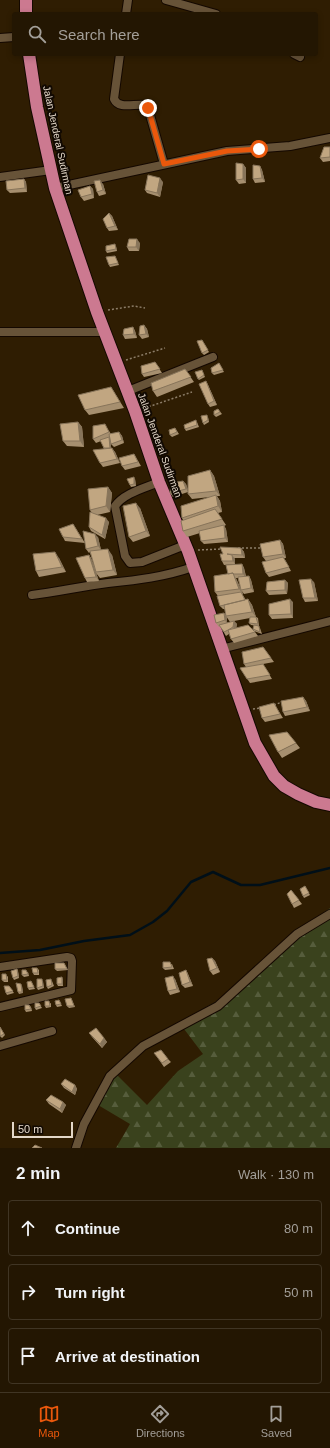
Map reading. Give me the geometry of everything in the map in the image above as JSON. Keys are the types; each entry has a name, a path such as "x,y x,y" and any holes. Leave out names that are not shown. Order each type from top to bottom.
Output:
{"highway":[{"path":"26,0 26,12"},
{"name":"Jalan Jenderal Sudirman","path":"29,56 37,107 55,188 104,332 128,391 159,482 193,567 255,743 274,776 284,786 316,802 330,805"}],"street":[{"path":"126,12 128,0"},
{"path":"166,0 209,12"},
{"path":"0,38 12,37"},
{"path":"120,56 114,99 116,103 121,106 137,104 146,105 164,164"},
{"path":"55,188 227,151 290,146 330,138"},
{"path":"0,177 51,170"},
{"path":"0,332 104,332"},
{"path":"128,391 213,357"},
{"path":"159,482 129,495 114,506 125,556 130,563 142,562 186,548"},
{"path":"32,595 108,583 129,583 163,576 193,567"},
{"path":"221,649 330,621"},
{"path":"76,1148 84,1124 110,1076 143,1046 218,1006 297,934 330,914"},
{"path":"0,968 67,957 72,958 71,990 0,1007"},
{"path":"0,1046 52,1031"}],"path":[{"path":"97,312 134,306 145,308"},
{"path":"117,363 165,348"},
{"path":"135,411 192,392"},
{"path":"186,548 226,548"},
{"path":"232,548 260,548"},
{"path":"243,709 267,708 282,702"}],"green space":[{"path":"330,908 330,1148 116,1148 130,1124 98,1105 116,1074 147,1105 178,1071 203,1054 181,1025 198,1012 248,982 269,964 298,934"}],"building":[{"path":"324,147 330,147 330,157 320,158"},
{"path":"236,163 243,164 243,179 236,180"},
{"path":"253,165 260,166 262,178 253,179"},
{"path":"148,175 160,178 157,193 145,190"},
{"path":"24,179 25,188 7,190 6,181"},
{"path":"100,180 103,190 97,192 94,181"},
{"path":"90,186 92,194 81,197 78,190"},
{"path":"109,213 115,226 107,228 103,219"},
{"path":"129,239 137,239 136,247 127,247"},
{"path":"115,244 116,249 106,251 106,246"},
{"path":"115,256 118,263 109,265 106,257"},
{"path":"144,325 146,334 139,335 140,326"},
{"path":"133,327 134,334 123,335 124,329"},
{"path":"202,340 208,350 202,353 197,341"},
{"path":"155,362 160,369 142,374 141,366"},
{"path":"219,363 223,370 212,373 211,368"},
{"path":"185,369 191,377 153,391 151,383"},
{"path":"202,370 204,375 198,379 195,372"},
{"path":"206,381 214,401 208,404 199,384"},
{"path":"111,387 120,402 85,410 78,395"},
{"path":"218,409 220,412 214,415 214,411"},
{"path":"207,415 208,420 203,423 201,416"},
{"path":"196,420 197,425 185,429 184,425"},
{"path":"78,422 80,441 63,441 60,424"},
{"path":"105,424 109,432 93,439 93,426"},
{"path":"175,428 177,432 170,435 169,430"},
{"path":"119,432 122,440 111,444 109,434"},
{"path":"109,437 110,448 104,448 100,440"},
{"path":"112,448 117,459 100,463 93,450"},
{"path":"134,454 138,462 122,466 119,458"},
{"path":"210,470 216,491 188,494 188,476"},
{"path":"134,477 134,484 130,485 127,479"},
{"path":"183,481 186,489 170,493 171,483"},
{"path":"108,487 106,506 90,510 88,489"},
{"path":"216,495 218,506 182,518 181,506"},
{"path":"136,503 146,531 129,537 123,506"},
{"path":"215,509 222,519 183,531 181,521"},
{"path":"90,512 106,518 102,535 89,527"},
{"path":"73,524 82,539 63,537 59,529"},
{"path":"224,525 225,538 201,541 199,531"},
{"path":"83,531 95,534 98,546 86,549"},
{"path":"280,540 283,554 263,557 260,544"},
{"path":"220,547 241,548 242,555 227,554 232,555 233,561 222,561 220,554 223,554"},
{"path":"108,549 113,570 96,572 90,551"},
{"path":"55,552 62,567 36,571 33,554"},
{"path":"89,555 96,577 85,578 76,558"},
{"path":"283,557 289,567 266,573 262,562"},
{"path":"242,564 243,574 228,574 226,565"},
{"path":"233,573 239,589 215,592 214,576"},
{"path":"249,576 251,588 241,590 238,577"},
{"path":"311,579 315,598 303,598 299,580"},
{"path":"285,580 285,590 266,591 267,582"},
{"path":"241,592 245,600 220,606 217,596"},
{"path":"248,599 252,612 226,616 224,605"},
{"path":"290,599 291,614 269,615 269,604"},
{"path":"224,613 225,620 216,623 214,615"},
{"path":"250,617 256,617 258,624 249,623"},
{"path":"234,621 233,627 224,632 219,625"},
{"path":"248,625 255,632 231,639 228,630"},
{"path":"254,625 259,626 260,632 253,629"},
{"path":"263,647 271,658 244,664 242,652"},
{"path":"263,664 270,675 247,679 240,668"},
{"path":"303,697 307,707 283,712 281,701"},
{"path":"274,703 280,714 262,718 259,707"},
{"path":"287,732 296,743 278,752 269,735"},
{"path":"305,886 309,893 303,896 300,889"},
{"path":"291,890 299,900 292,904 287,894"},
{"path":"212,958 217,968 210,971 207,959"},
{"path":"163,962 170,962 172,967 163,968"},
{"path":"55,963 64,963 67,969 55,969"},
{"path":"32,968 37,968 38,973 33,973"},
{"path":"17,969 18,976 13,978 11,971"},
{"path":"22,970 26,970 28,974 22,975"},
{"path":"186,970 190,982 182,985 179,973"},
{"path":"2,974 6,974 7,980 2,980"},
{"path":"173,976 177,989 168,991 165,978"},
{"path":"62,977 62,984 57,984 57,978"},
{"path":"37,979 42,979 43,986 37,988"},
{"path":"51,979 52,985 47,987 46,980"},
{"path":"31,981 34,987 28,988 27,982"},
{"path":"16,983 21,984 22,992 18,992"},
{"path":"4,986 9,986 13,991 6,993"},
{"path":"71,998 74,1006 67,1006 65,999"},
{"path":"59,1000 61,1004 56,1005 55,1001"},
{"path":"45,1001 49,1001 50,1006 45,1006"},
{"path":"35,1003 39,1003 41,1006 35,1008"},
{"path":"25,1005 29,1005 31,1009 25,1010"},
{"path":"0,1027 4,1034 0,1036"},
{"path":"96,1028 104,1038 100,1044 89,1033"},
{"path":"161,1050 168,1059 162,1063 154,1053"},
{"path":"65,1079 75,1085 72,1092 61,1084"},
{"path":"51,1095 63,1102 60,1109 46,1100"},
{"path":"35,1145 42,1148 32,1148"}],"waterway":[{"path":"0,953 40,950 84,941 130,935 153,922 167,911 191,882 213,872 241,885 260,885 330,868"}],"route":[{"path":"148,108 164,164 227,151 259,149"}]}
